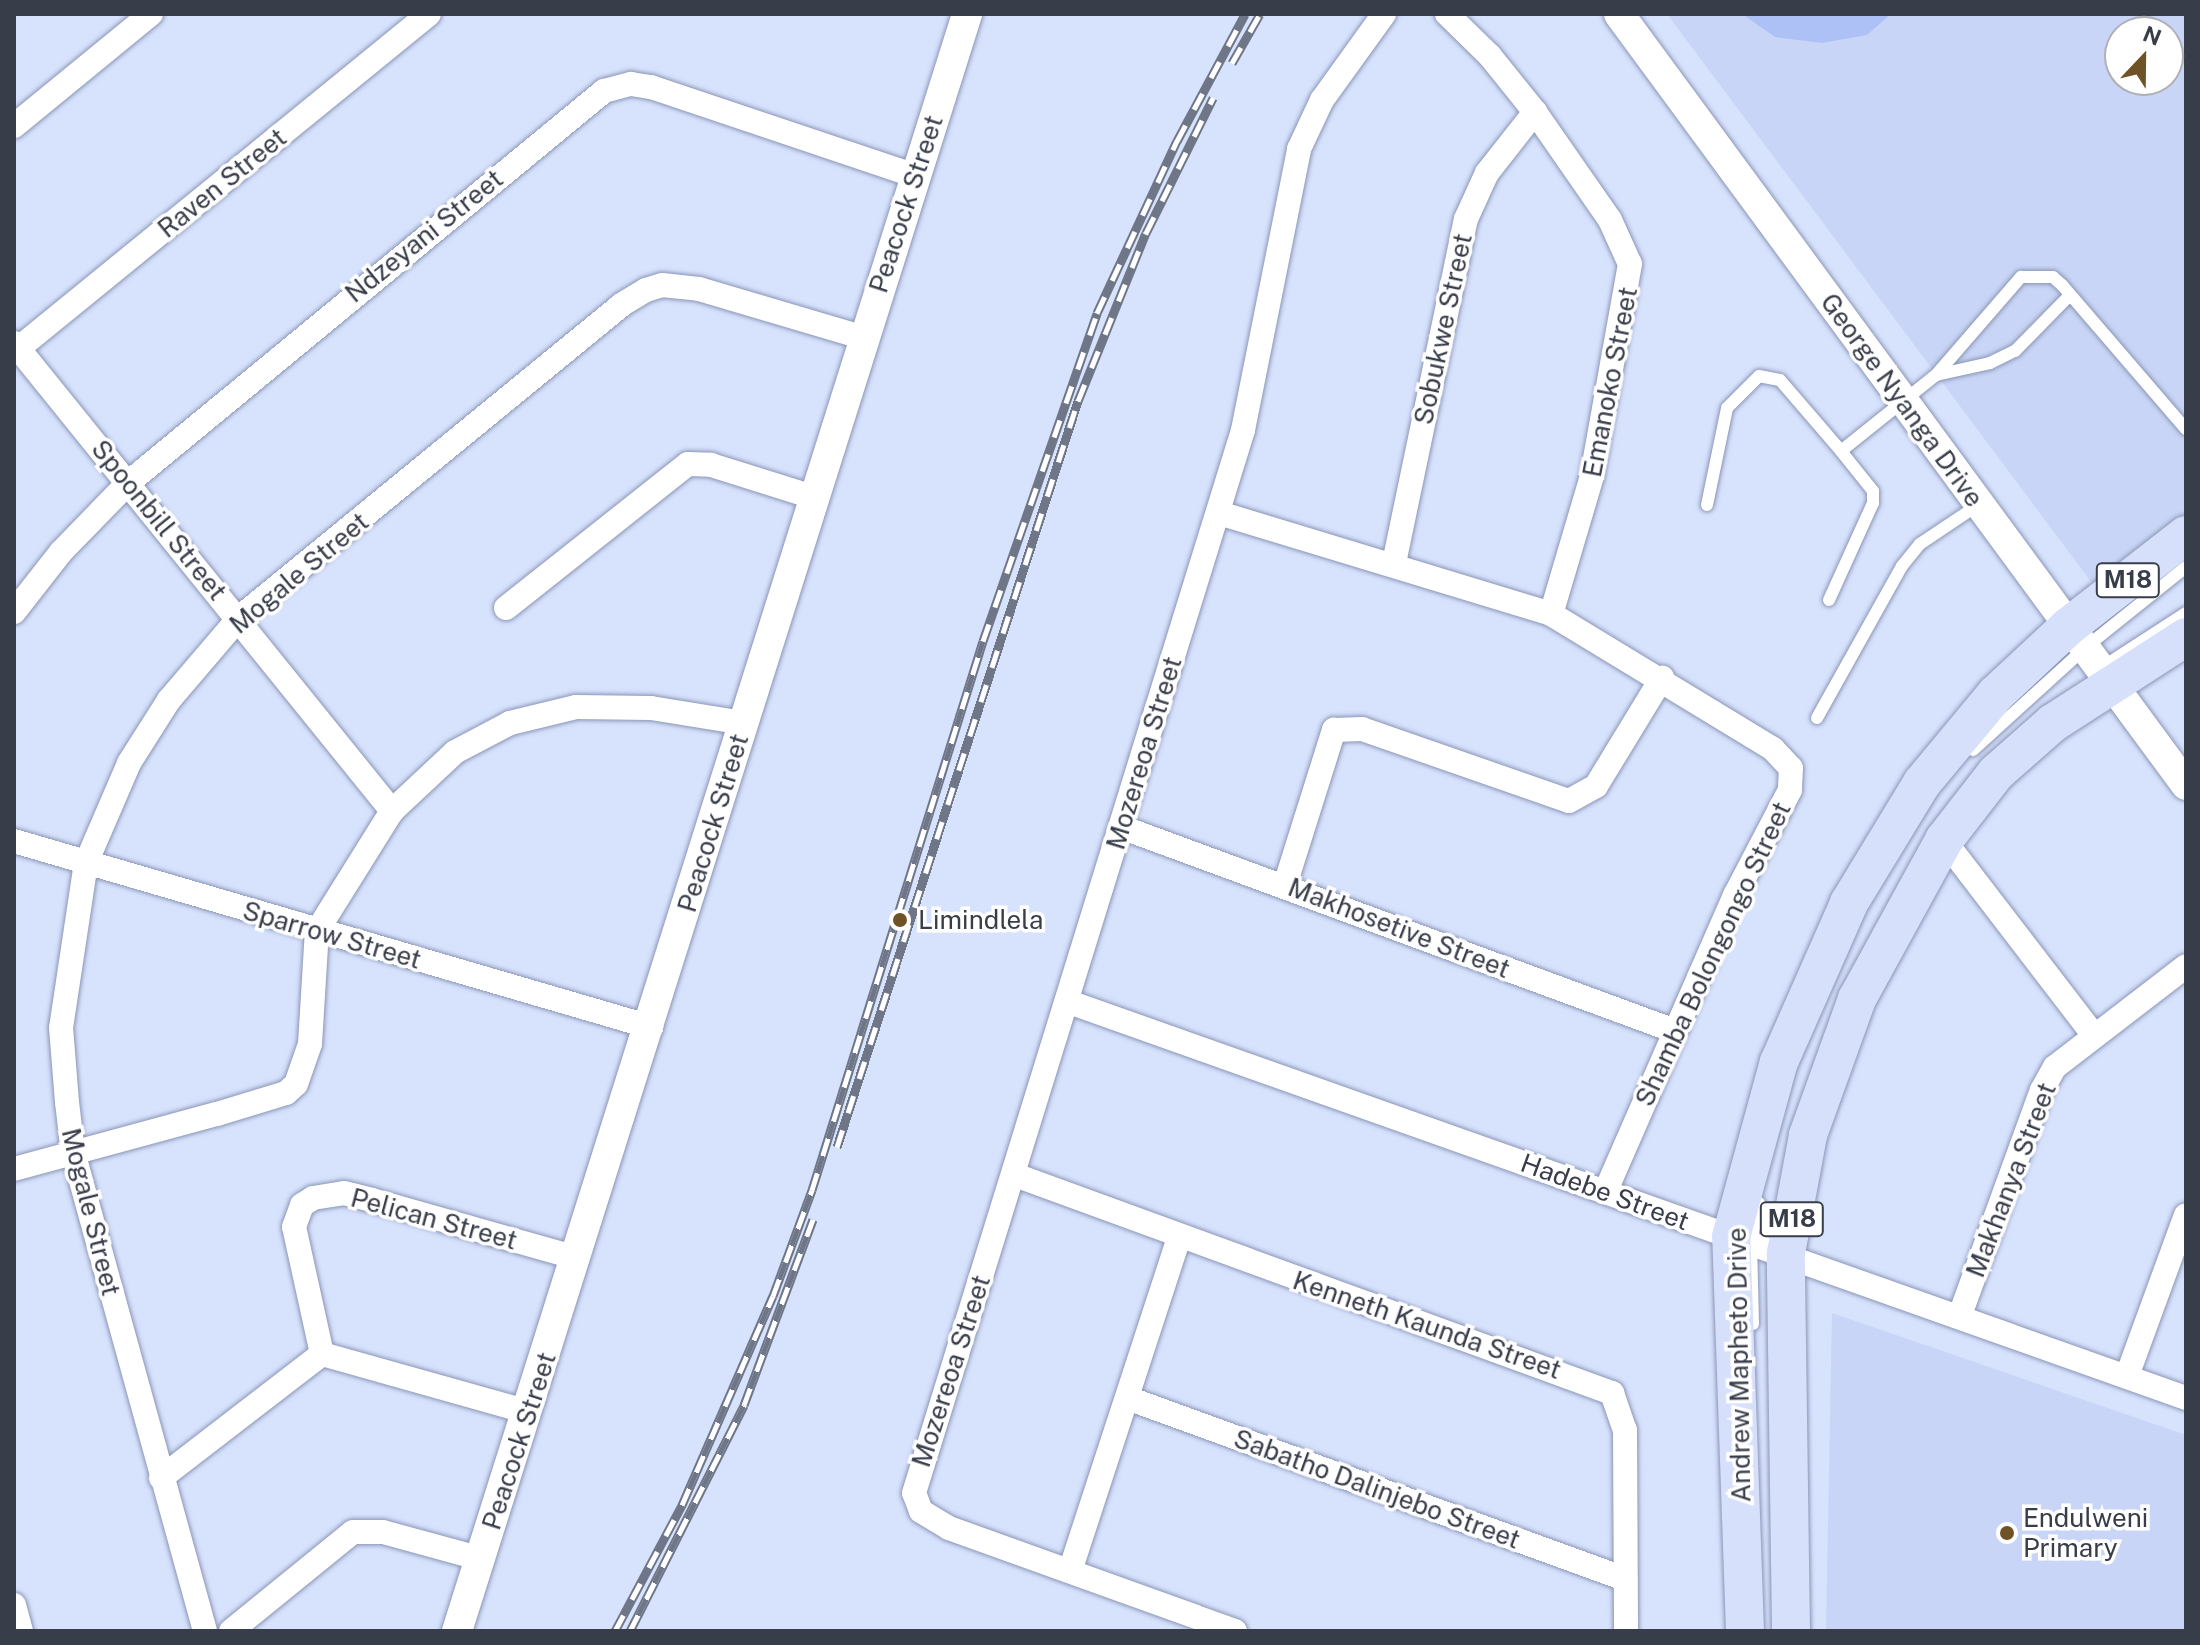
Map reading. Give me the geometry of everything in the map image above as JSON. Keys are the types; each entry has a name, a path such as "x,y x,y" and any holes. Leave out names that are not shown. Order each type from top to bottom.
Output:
{"main road":[{"name":"Andrew Mapheto Drive","path":"1791,1631 1763,1243 1808,1135 1830,1068 1900,912 1944,840 1996,773 2053,723 2093,660 2186,535"},
{"name":"Andrew Mapheto Drive","path":"1745,1631 1763,1243 1779,1062 1849,903 1922,783 1956,739 2093,660 2186,637"}],"street":[{"path":"14,126 151,14"},
{"name":"Raven Street","path":"15,347 429,14"},
{"name":"Peacock Street","path":"457,1631 651,1027 967,14"},
{"name":"Mozereoa Street","path":"1070,1571 949,1528 916,1502 916,1479 1015,1175 1219,513 1252,397 1299,149 1322,100 1384,14"},
{"name":"Emanoko Street","path":"1447,14 1490,56 1535,112 1610,220 1630,264 1592,476 1551,614"},
{"name":"George Nyanga Drive","path":"1619,14 2186,785"},
{"name":"Ndzeyani Street","path":"14,612 61,552 128,483 582,106 617,85 651,87 915,176"},
{"name":"Sobukwe Street","path":"1394,563 1466,219 1487,173 1535,112"},
{"name":"Mogale Street","path":"205,1631 73,1153 61,1028 86,863 147,730 239,618 621,305 646,290 662,285 699,289 864,338"},
{"name":"Spoonbill Street","path":"15,347 239,618 392,811"},
{"path":"506,608 688,464 711,465 816,498"},
{"name":"Shamba Bolongongo Street","path":"1219,513 1394,563 1551,614 1662,678 1785,759 1793,778 1675,1031 1605,1192"},
{"path":"1285,885 1334,730 1362,729 1569,801 1596,786 1662,678"},
{"path":"14,1169 231,1110 296,1084 310,1044 317,931 392,811 455,752 543,713 611,706 744,723"},
{"name":"Makhosetive Street","path":"1121,827 1675,1031"},
{"path":"1944,840 2093,1034"},
{"name":"Sparrow Street","path":"14,841 651,1027"},
{"name":"Makhanya Street","path":"1960,1315 2042,1090 2055,1067 2093,1034 2186,966"},
{"name":"Hadebe Street","path":"1069,1002 1605,1192 1763,1243 2186,1398"},
{"name":"Kenneth Kaunda Street","path":"1015,1175 1179,1238 1612,1393 1625,1430 1626,1631"},
{"name":"Pelican Street","path":"322,1354 294,1227 302,1205 313,1198 344,1193 577,1258"},
{"path":"2127,1376 2186,1215"},
{"path":"1179,1238 1130,1399 1070,1571 1235,1631"},
{"path":"161,1478 303,1364 322,1354 528,1412"},
{"name":"Sabatho Dalinjebo Street","path":"1130,1399 1625,1579"},
{"path":"231,1631 353,1532 383,1532 482,1559"},
{"path":"14,1605 21,1631"}],"lane":[{"path":"1841,451 1936,375 2021,277 2053,277 2186,429"},
{"path":"1936,375 1990,363 2015,351 2030,342 2070,295"},
{"path":"1707,505 1727,408 1759,376 1780,380 1873,491 1873,503 1829,600"},
{"path":"1817,718 1902,566 1920,544 1978,505"},
{"path":"1960,764 2093,660 2186,567"},
{"path":"2093,660 2186,613"},
{"path":"1899,890 1957,798 2068,695"},
{"path":"1788,1155 1824,1045 1879,927"},
{"path":"1765,1173 1788,1088"},
{"path":"1762,1187 1778,1631"},
{"path":"1753,1336 1763,1243"}],"shaded area":[{"path":"1667,14 2186,14 2186,513 2098,591"},
{"path":"1742,14 1891,14 1867,35 1822,43 1775,37"},
{"name":"Endulweni Primary","path":"1832,1313 2186,1435 2186,1631 1826,1631"}],"railway":[{"path":"615,1631 682,1505 773,1296 812,1190 983,641 1097,313 1177,141 1245,14"},
{"path":"1232,63 1260,14"},
{"path":"837,1147 1078,401 1146,233 1213,98"},
{"path":"630,1631 744,1405 813,1219"}],"place":[{"name":"Limindlela","path":"900,920"},
{"name":"Endulweni Primary","path":"2007,1533"}]}
